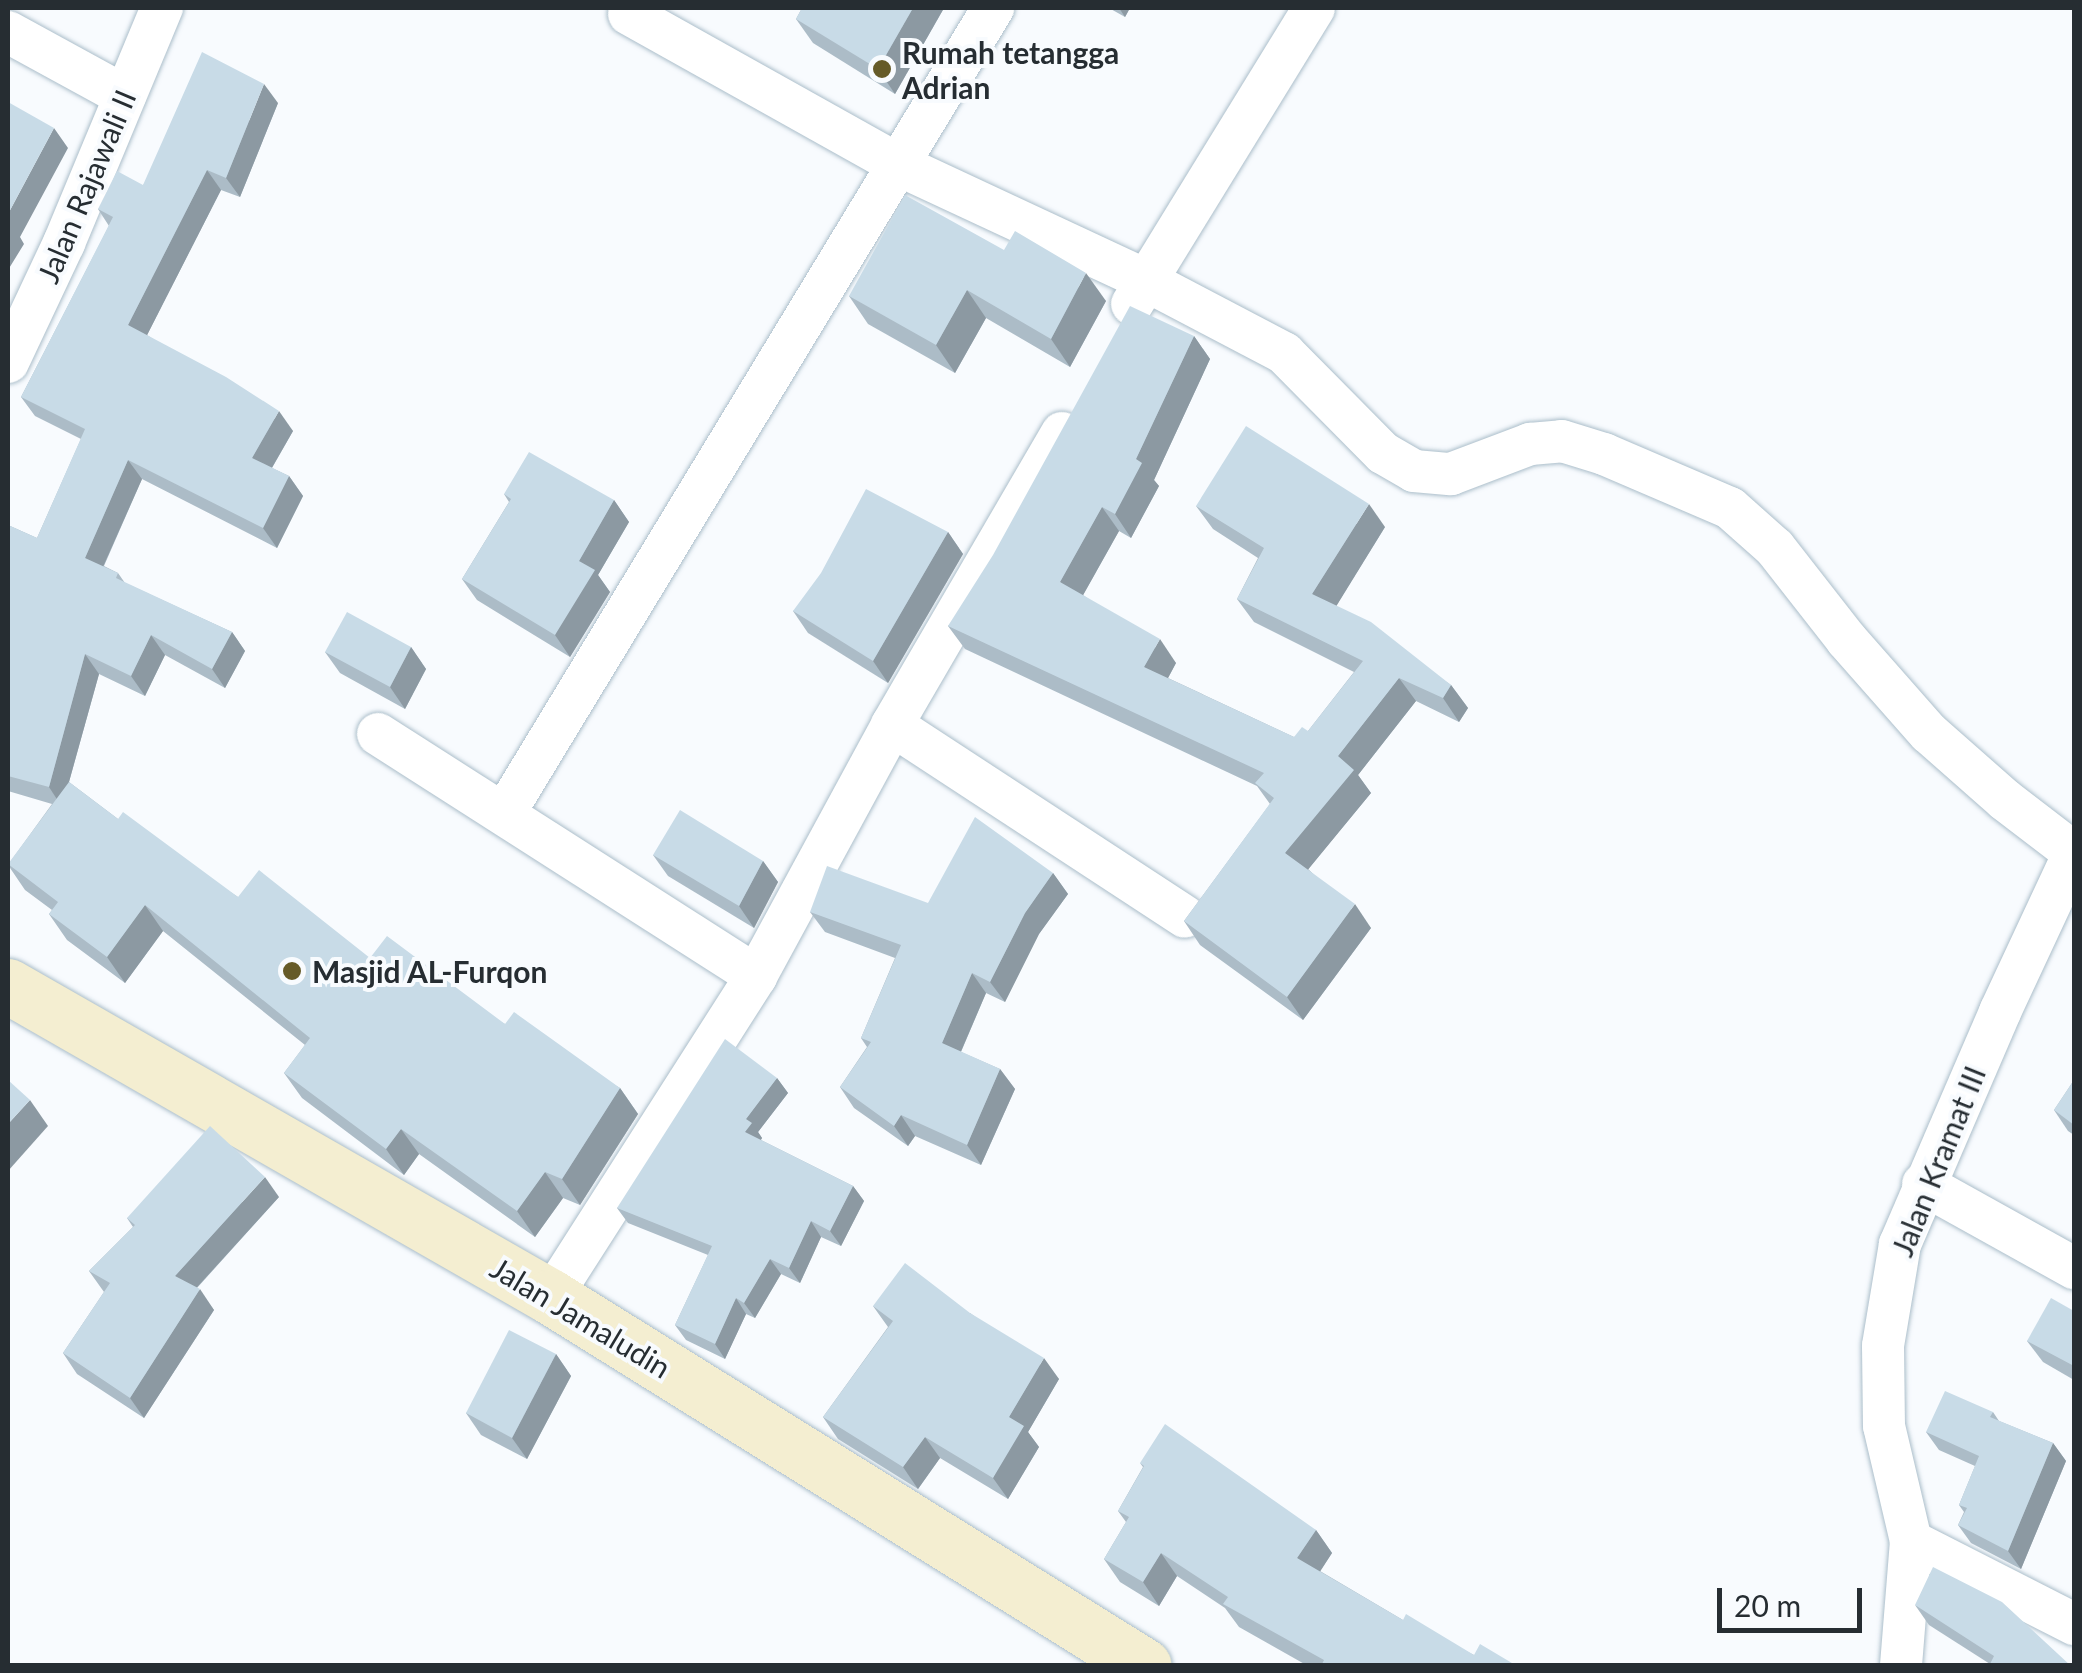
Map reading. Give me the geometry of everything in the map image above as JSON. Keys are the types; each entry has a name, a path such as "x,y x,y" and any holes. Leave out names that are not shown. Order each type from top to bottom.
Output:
{"street":[{"name":"Jalan Rajawali II","path":"8,362 162,8"},
{"path":"504,814 901,166 993,8"},
{"path":"1117,332 1145,280 1314,8"},
{"path":"629,14 901,166 1145,280 1284,352 1384,453 1414,471 1451,474 1530,444 1562,442 1604,454 1730,508 1775,548 1846,639 1929,732 2005,800 2074,853"},
{"path":"8,32 125,96"},
{"path":"551,1297 756,976 892,724 1080,402"},
{"path":"892,724 1185,917"},
{"path":"378,734 756,976"},
{"name":"Jalan Kramat III","path":"1900,1666 1911,1541 1884,1426 1883,1346 1900,1244 1923,1184 2074,853"},
{"name":"Jalan Jamaludin","path":"8,986 551,1297 1144,1666"},
{"path":"1923,1184 2074,1268"},
{"path":"1911,1541 2074,1624"}],"building":[{"path":"802,8 913,8 878,69 796,19"},
{"path":"202,52 264,84 226,178 207,170 128,325 226,377 279,411 252,458 289,476 263,528 128,460 85,558 118,573 116,578 232,632 212,669 151,635 131,676 85,654 49,787 8,776 8,525 37,538 85,429 21,397 113,217 98,209 117,171 143,185"},
{"path":"8,102 54,128 8,214"},
{"path":"905,195 1004,250 1015,231 1086,273 1051,339 967,290 936,345 849,296"},
{"path":"1130,306 1194,336 1136,459 1142,463 1115,514 1102,507 1060,582 1160,639 1144,667 1294,737 1302,727 1308,731 1363,661 1237,599 1264,548 1196,506 1246,426 1369,504 1312,594 1371,622 1451,685 1443,698 1399,678 1338,756 1354,770 1285,853 1355,904 1287,997 1184,921 1274,798 1255,783 1264,773 948,626 993,555"},
{"path":"529,452 614,500 579,561 595,570 555,635 462,579 511,499 504,494"},
{"path":"866,489 948,532 873,661 793,611 821,573"},
{"path":"347,612 411,647 390,687 325,652"},
{"path":"69,782 118,819 123,812 238,897 259,870 370,958 387,936 505,1024 514,1012 620,1088 562,1179 545,1172 517,1211 401,1129 386,1149 284,1073 310,1038 145,905 107,957 49,914 58,902 8,864"},
{"path":"680,810 763,861 739,906 653,855"},
{"path":"975,817 1053,873 1025,913 990,982 972,973 942,1043 1000,1069 967,1145 901,1115 894,1126 840,1087 871,1042 861,1038 901,945 810,912 827,866 928,903"},
{"path":"725,1039 777,1078 746,1119 752,1123 745,1132 853,1186 830,1231 811,1221 789,1268 770,1259 744,1303 736,1298 715,1344 675,1325 712,1246 617,1208"},
{"path":"8,1080 30,1100 8,1124"},
{"path":"2074,1080 2074,1125 2054,1110"},
{"path":"210,1126 265,1177 175,1276 200,1289 130,1398 63,1353 110,1283 89,1271 135,1225 127,1218"},
{"path":"905,1263 970,1313 1044,1358 1009,1417 1024,1426 993,1478 925,1437 903,1467 823,1417 893,1321 873,1306"},
{"path":"2051,1298 2074,1311 2074,1366 2027,1341"},
{"path":"509,1330 556,1354 512,1438 466,1413"},
{"path":"1945,1391 1993,1412 1990,1417 2053,1443 2008,1551 1958,1525 1967,1508 1959,1505 1979,1456 1926,1432"},
{"path":"1165,1424 1316,1530 1297,1558 1403,1620 1406,1614 1474,1655 1480,1644 1517,1666 1321,1666 1324,1660 1223,1604 1228,1597 1161,1553 1143,1582 1104,1559 1129,1517 1118,1511 1144,1466 1140,1463"},
{"path":"1933,1567 2002,1602 2071,1666 1989,1666 1994,1656 1915,1605"}],"place":[{"name":"Rumah tetangga Adrian","path":"882,69"},
{"name":"Masjid AL-Furqon","path":"292,971"}]}
